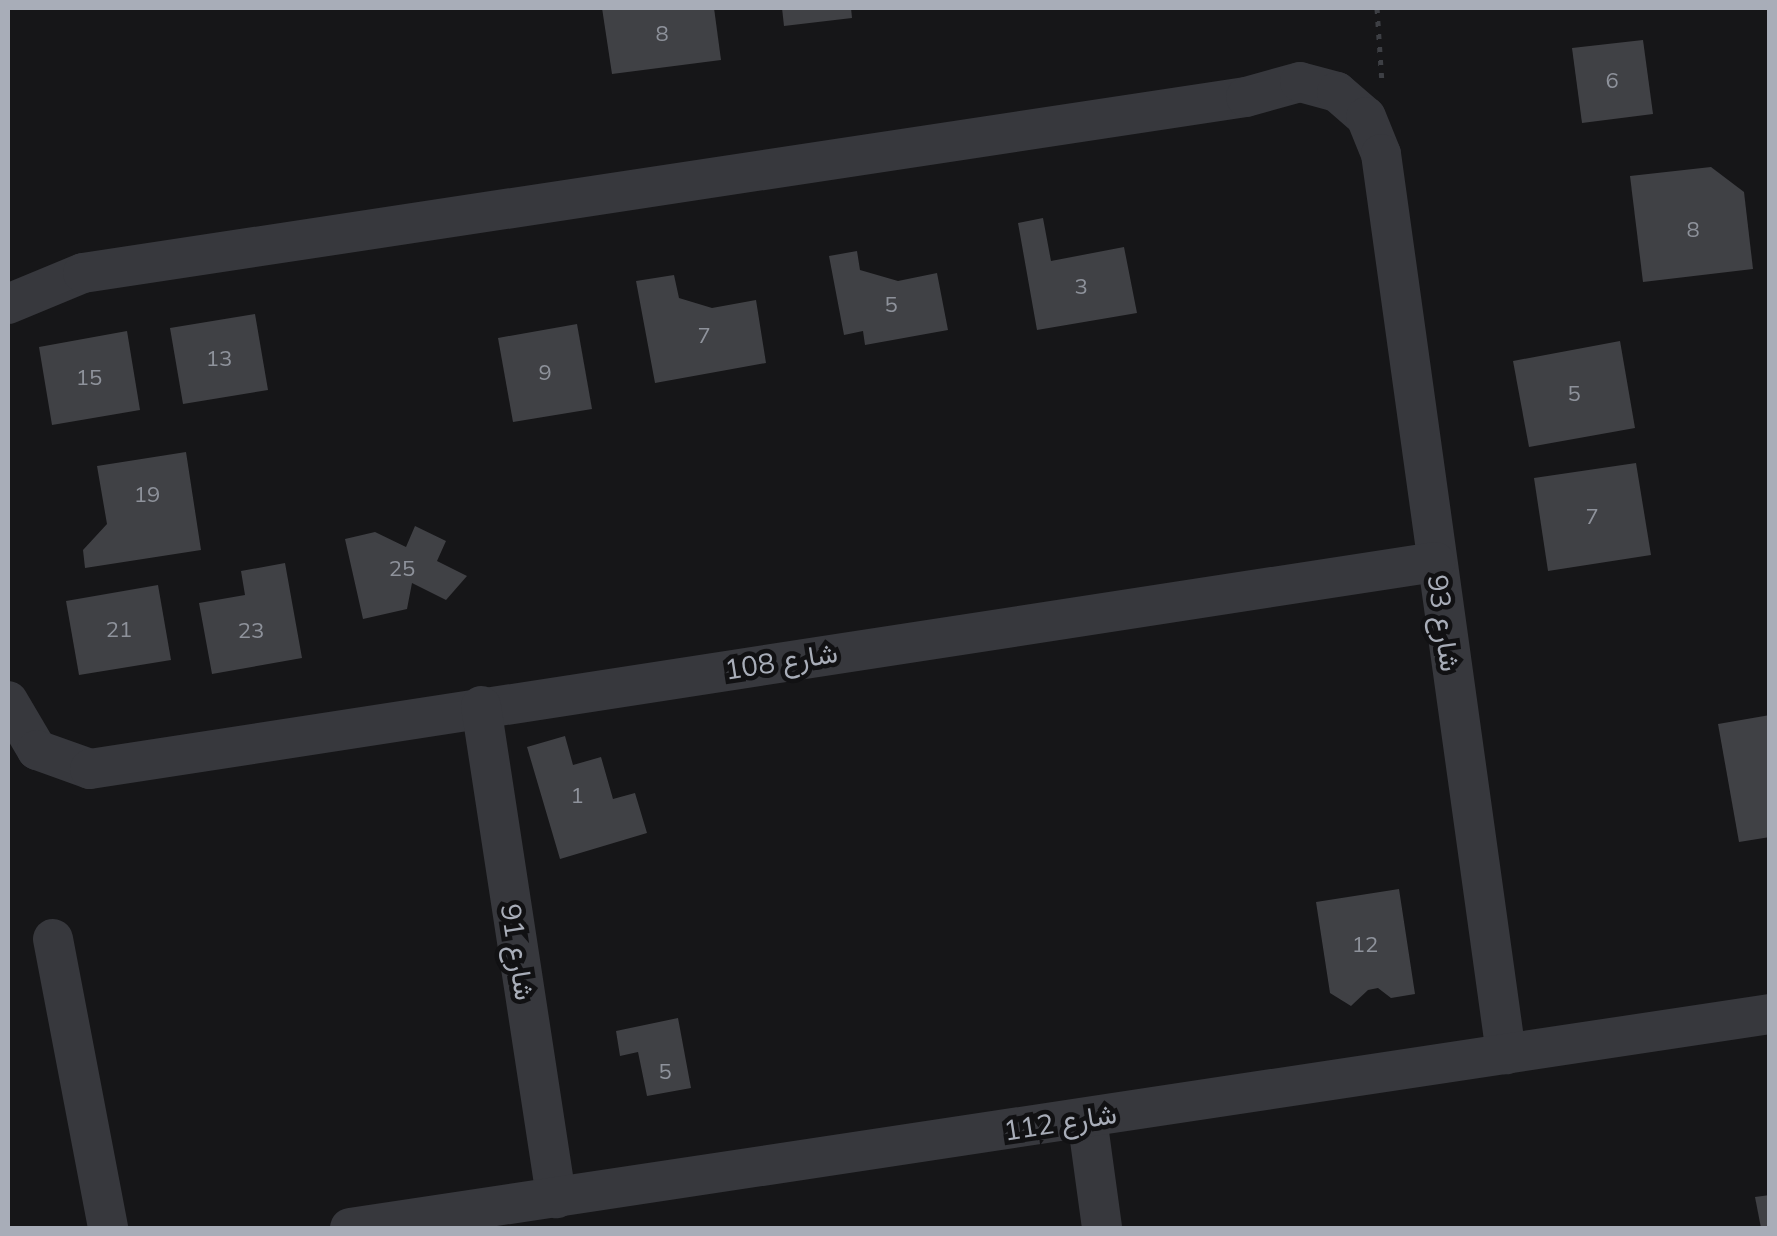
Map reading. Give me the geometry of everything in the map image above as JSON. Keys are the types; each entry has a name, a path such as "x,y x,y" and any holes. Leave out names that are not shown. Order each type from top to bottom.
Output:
{"street":[{"path":"8,280 83,273 1246,98 1268,87 1319,85 1354,102 1376,135"},
{"name":"شارع 93","path":"1246,98 1302,104 1340,122 1382,193"},
{"name":"شارع 93","path":"1376,135 1506,1054"},
{"path":"8,304 83,273"},
{"name":"شارع 108","path":"8,701 24,736 53,761 90,769 127,760 1435,562"},
{"name":"شارع 108","path":"8,670 32,713 58,738 127,760"},
{"name":"شارع 91","path":"481,706 562,1197"},
{"path":"53,938 112,1225"},
{"name":"شارع 112","path":"350,1228 1770,1014"},
{"path":"1087,1118 1102,1228"},
{"path":"562,1197 598,1228"}],"path":[{"path":"1376,135 1382,66 1377,8"}],"building":[{"path":"602,8 714,8 721,60 612,74"},
{"path":"782,8 851,8 852,18 784,26"},
{"path":"1643,40 1653,114 1582,123 1572,48"},
{"path":"1711,167 1744,192 1753,269 1643,282 1630,176"},
{"path":"1043,218 1051,261 1124,247 1137,313 1037,330 1018,223"},
{"path":"857,251 860,270 898,281 937,273 948,330 865,345 863,331 844,335 829,256"},
{"path":"674,275 679,298 712,308 756,300 766,363 655,383 636,281"},
{"path":"255,314 268,390 183,404 170,328"},
{"path":"577,324 592,409 513,422 498,338"},
{"path":"127,331 140,410 52,425 39,347"},
{"path":"1620,341 1635,428 1529,447 1513,361"},
{"path":"186,452 201,550 85,568 83,550 107,524 97,466"},
{"path":"1636,463 1651,555 1548,571 1534,478"},
{"path":"415,526 446,541 437,561 467,576 446,600 412,583 407,609 363,619 345,539 375,532 406,547"},
{"path":"285,563 302,658 212,674 199,603 245,595 241,571"},
{"path":"158,585 171,660 79,675 66,601"},
{"path":"1770,715 1770,837 1739,842 1718,724"},
{"path":"565,736 573,765 601,757 613,799 635,793 647,833 560,859 527,747"},
{"path":"1399,889 1415,994 1391,998 1378,988 1368,990 1351,1006 1330,993 1316,902"},
{"path":"678,1018 691,1088 647,1096 638,1052 620,1056 616,1031"},
{"path":"1770,1195 1770,1228 1761,1228 1755,1197"}]}
